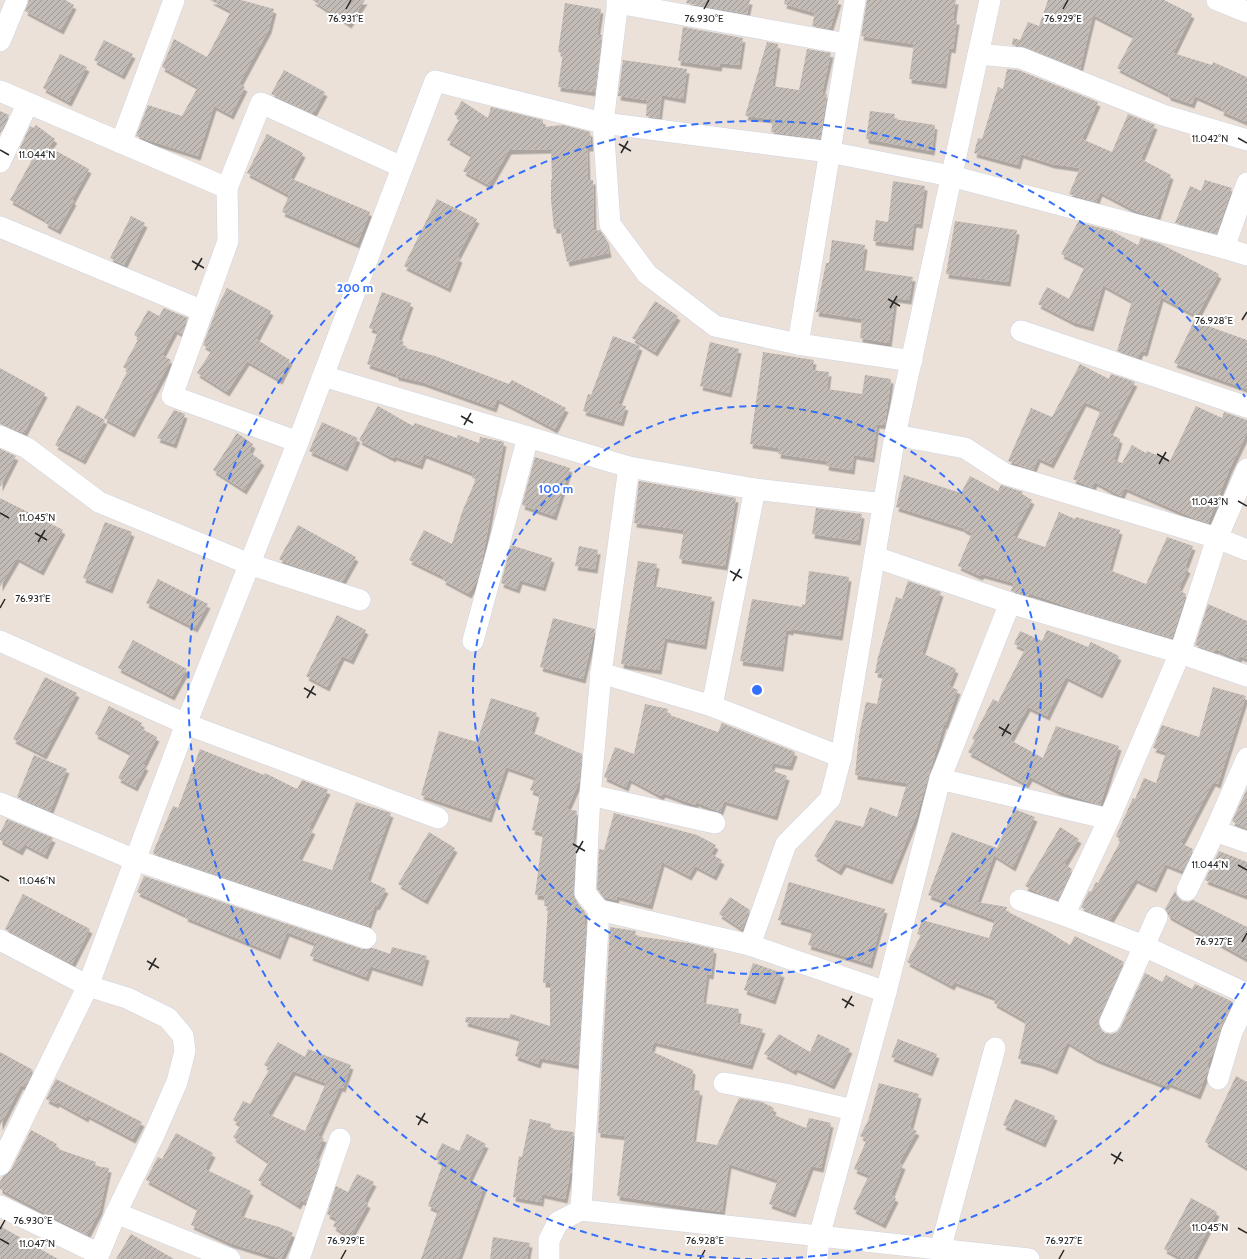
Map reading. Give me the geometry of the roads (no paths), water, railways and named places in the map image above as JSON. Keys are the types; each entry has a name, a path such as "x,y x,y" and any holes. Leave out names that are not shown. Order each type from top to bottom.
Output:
{"street":[{"path":"0,40 17,0"},
{"path":"121,143 174,0"},
{"path":"798,344 855,0"},
{"path":"750,945 786,844 830,799 841,757 895,434 990,0"},
{"path":"1217,0 1247,12"},
{"path":"847,44 617,2 603,123 610,224 647,274 715,326 798,344 912,361"},
{"path":"978,54 1021,58 1163,116 1247,140"},
{"path":"0,1166 88,986 186,724 298,442 436,81 603,123 829,152 951,176 1247,255"},
{"path":"0,91 227,188"},
{"path":"0,162 28,102"},
{"path":"298,442 172,396 228,241 227,188 261,103 402,167"},
{"path":"1224,248 1247,183"},
{"path":"0,227 202,311"},
{"path":"1021,331 1247,407"},
{"path":"323,376 628,467 755,489 884,504"},
{"path":"895,434 965,448 1005,474 1217,538 1247,550"},
{"path":"0,436 27,448 99,502 249,564 360,600"},
{"path":"473,641 528,436"},
{"path":"628,467 601,672 590,795 585,893 600,910 750,945 886,992"},
{"path":"1064,916 1109,818 1180,653 1217,538 1247,469"},
{"path":"712,706 755,489"},
{"path":"875,557 1010,603 1180,653 1247,676"},
{"path":"817,1259 819,1237 886,992 940,779 1010,603"},
{"path":"0,641 186,724 438,818"},
{"path":"601,672 712,706 841,757"},
{"path":"1187,890 1247,758"},
{"path":"940,779 1109,818"},
{"path":"590,795 716,823"},
{"path":"0,802 136,860 366,938"},
{"path":"1215,830 1247,842"},
{"path":"1020,900 1144,946 1247,994"},
{"path":"581,1210 600,910"},
{"path":"1110,1022 1157,917"},
{"path":"0,940 88,986 127,998 168,1018 183,1036 185,1051 177,1082 153,1137 116,1213 98,1256 0,1206"},
{"path":"1218,1078 1232,1032 1247,1000"},
{"path":"940,1250 995,1048"},
{"path":"724,1082 785,1094 853,1110"},
{"path":"299,1259 340,1139"},
{"path":"549,1259 549,1240 558,1222 581,1210 1029,1259"},
{"path":"116,1213 230,1259"}]}
